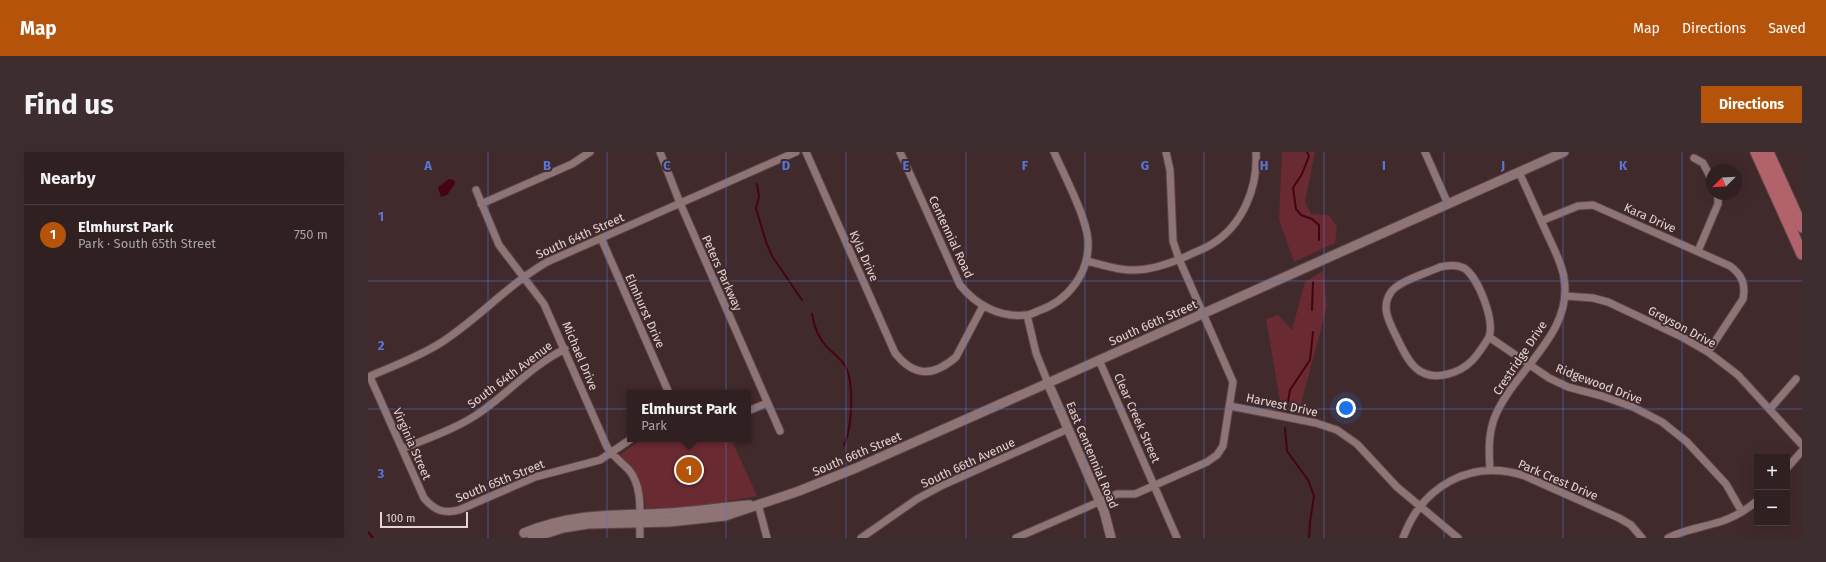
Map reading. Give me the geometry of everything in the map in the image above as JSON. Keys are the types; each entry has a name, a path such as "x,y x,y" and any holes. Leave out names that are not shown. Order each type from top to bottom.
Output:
{"main road":[{"path":"1756,152 1802,254"},
{"path":"1768,152 1802,227"}],"street":[{"path":"481,204 572,164 590,152"},
{"name":"Peters Parkway","path":"660,152 680,204 780,431"},
{"name":"South 64th Street","path":"369,377 420,355 443,341 524,277 547,262 796,152"},
{"name":"Kyla Drive","path":"806,152 895,353 907,365 916,370 926,372 934,371 949,363 956,357 983,306"},
{"name":"Centennial Road","path":"900,152 956,279 966,292 983,306 1004,314 1027,315"},
{"path":"1048,383 1036,353 1027,315 1047,308 1062,300 1073,287 1086,261 1088,240 1085,223 1054,152"},
{"name":"Harvest Drive","path":"1166,152 1170,170 1173,241 1179,260 1234,382 1230,406 1316,422 1337,430 1357,444 1397,487 1458,538"},
{"path":"1086,261 1134,271 1157,268 1179,260 1213,244 1234,225 1248,200 1257,169 1256,152"},
{"path":"1425,152 1448,204"},
{"name":"South 66th Street","path":"532,538 576,526 758,504 785,496 839,475 1204,314 1560,153"},
{"path":"1694,158 1703,163 1706,169"},
{"name":"Crestridge Drive","path":"1490,470 1489,442 1494,420 1501,405 1550,337 1558,322 1565,296 1562,268 1519,172"},
{"name":"Michael Drive","path":"476,190 499,245 544,304 603,438 612,454 629,471 636,484 639,494 640,538"},
{"path":"1698,251 1718,204 1718,200"},
{"name":"Kara Drive","path":"1541,221 1578,206 1593,205 1698,251 1730,266 1737,271 1743,280 1745,290 1743,299 1708,352"},
{"name":"Elmhurst Drive","path":"601,238 668,390"},
{"path":"1447,265 1462,267 1475,279 1490,319 1491,326 1489,336 1472,360 1460,371 1432,377 1418,370 1405,356 1388,319 1386,302 1392,291 1398,286 1440,267 1447,265"},
{"name":"Greyson Drive","path":"1565,296 1593,298 1608,302 1682,336 1708,352 1738,375 1802,446"},
{"name":"Ridgewood Drive","path":"1489,336 1549,378 1568,387 1602,396 1633,408 1662,422 1687,442 1726,484 1742,512"},
{"name":"South 64th Avenue","path":"402,449 465,422 481,412 549,358 565,349"},
{"name":"Clear Creek Street","path":"1099,360 1177,538"},
{"name":"Virginia Street","path":"369,377 424,498 432,508 442,512"},
{"path":"1770,409 1796,379"},
{"name":"East Centennial Road","path":"1048,383 1100,501 1111,538"},
{"path":"751,410 767,402"},
{"path":"1016,538 1117,494 1135,494 1217,456 1223,446 1230,406"},
{"name":"South 66th Avenue","path":"861,538 917,499 940,486 1068,429"},
{"name":"South 65th Street","path":"442,512 459,510 535,476 600,460 612,454 627,442"},
{"path":"1790,465 1802,451"},
{"name":"Park Crest Drive","path":"1403,538 1412,516 1419,506 1440,487 1464,475 1490,470 1518,473 1540,482 1619,518 1631,525 1642,538"},
{"path":"1668,538 1687,530 1717,523 1742,512 1754,503"},
{"path":"758,504 767,538"},
{"name":"South 66th Street","path":"524,533 552,522 583,516 640,518"}],"shaded area":[{"path":"1282,152 1315,152 1305,202 1311,214 1329,215 1337,227 1335,243 1294,262 1279,220"},
{"path":"449,179 454,180 455,184 447,195 441,197 438,187"},
{"path":"1323,271 1327,306 1301,404 1281,406 1266,319 1278,315 1292,330 1305,282"},
{"path":"637,442 732,442 757,496 693,507 646,508 640,479 620,455"}],"waterway":[{"path":"1307,152 1309,156 1302,174 1293,188 1296,209 1301,215 1312,219 1319,225 1319,240"},
{"path":"757,184 759,197 756,208 766,242 772,256 802,300"},
{"path":"1312,310 1313,282"},
{"path":"812,314 815,327 821,340 844,364 850,381 851,404 849,427 844,445"},
{"path":"1288,402 1290,390 1310,360 1313,332"},
{"path":"1285,428 1287,451 1308,480 1314,496 1309,538"},
{"path":"368,532 373,538"}],"place":[{"name":"Elmhurst Park","path":"689,470"}]}
